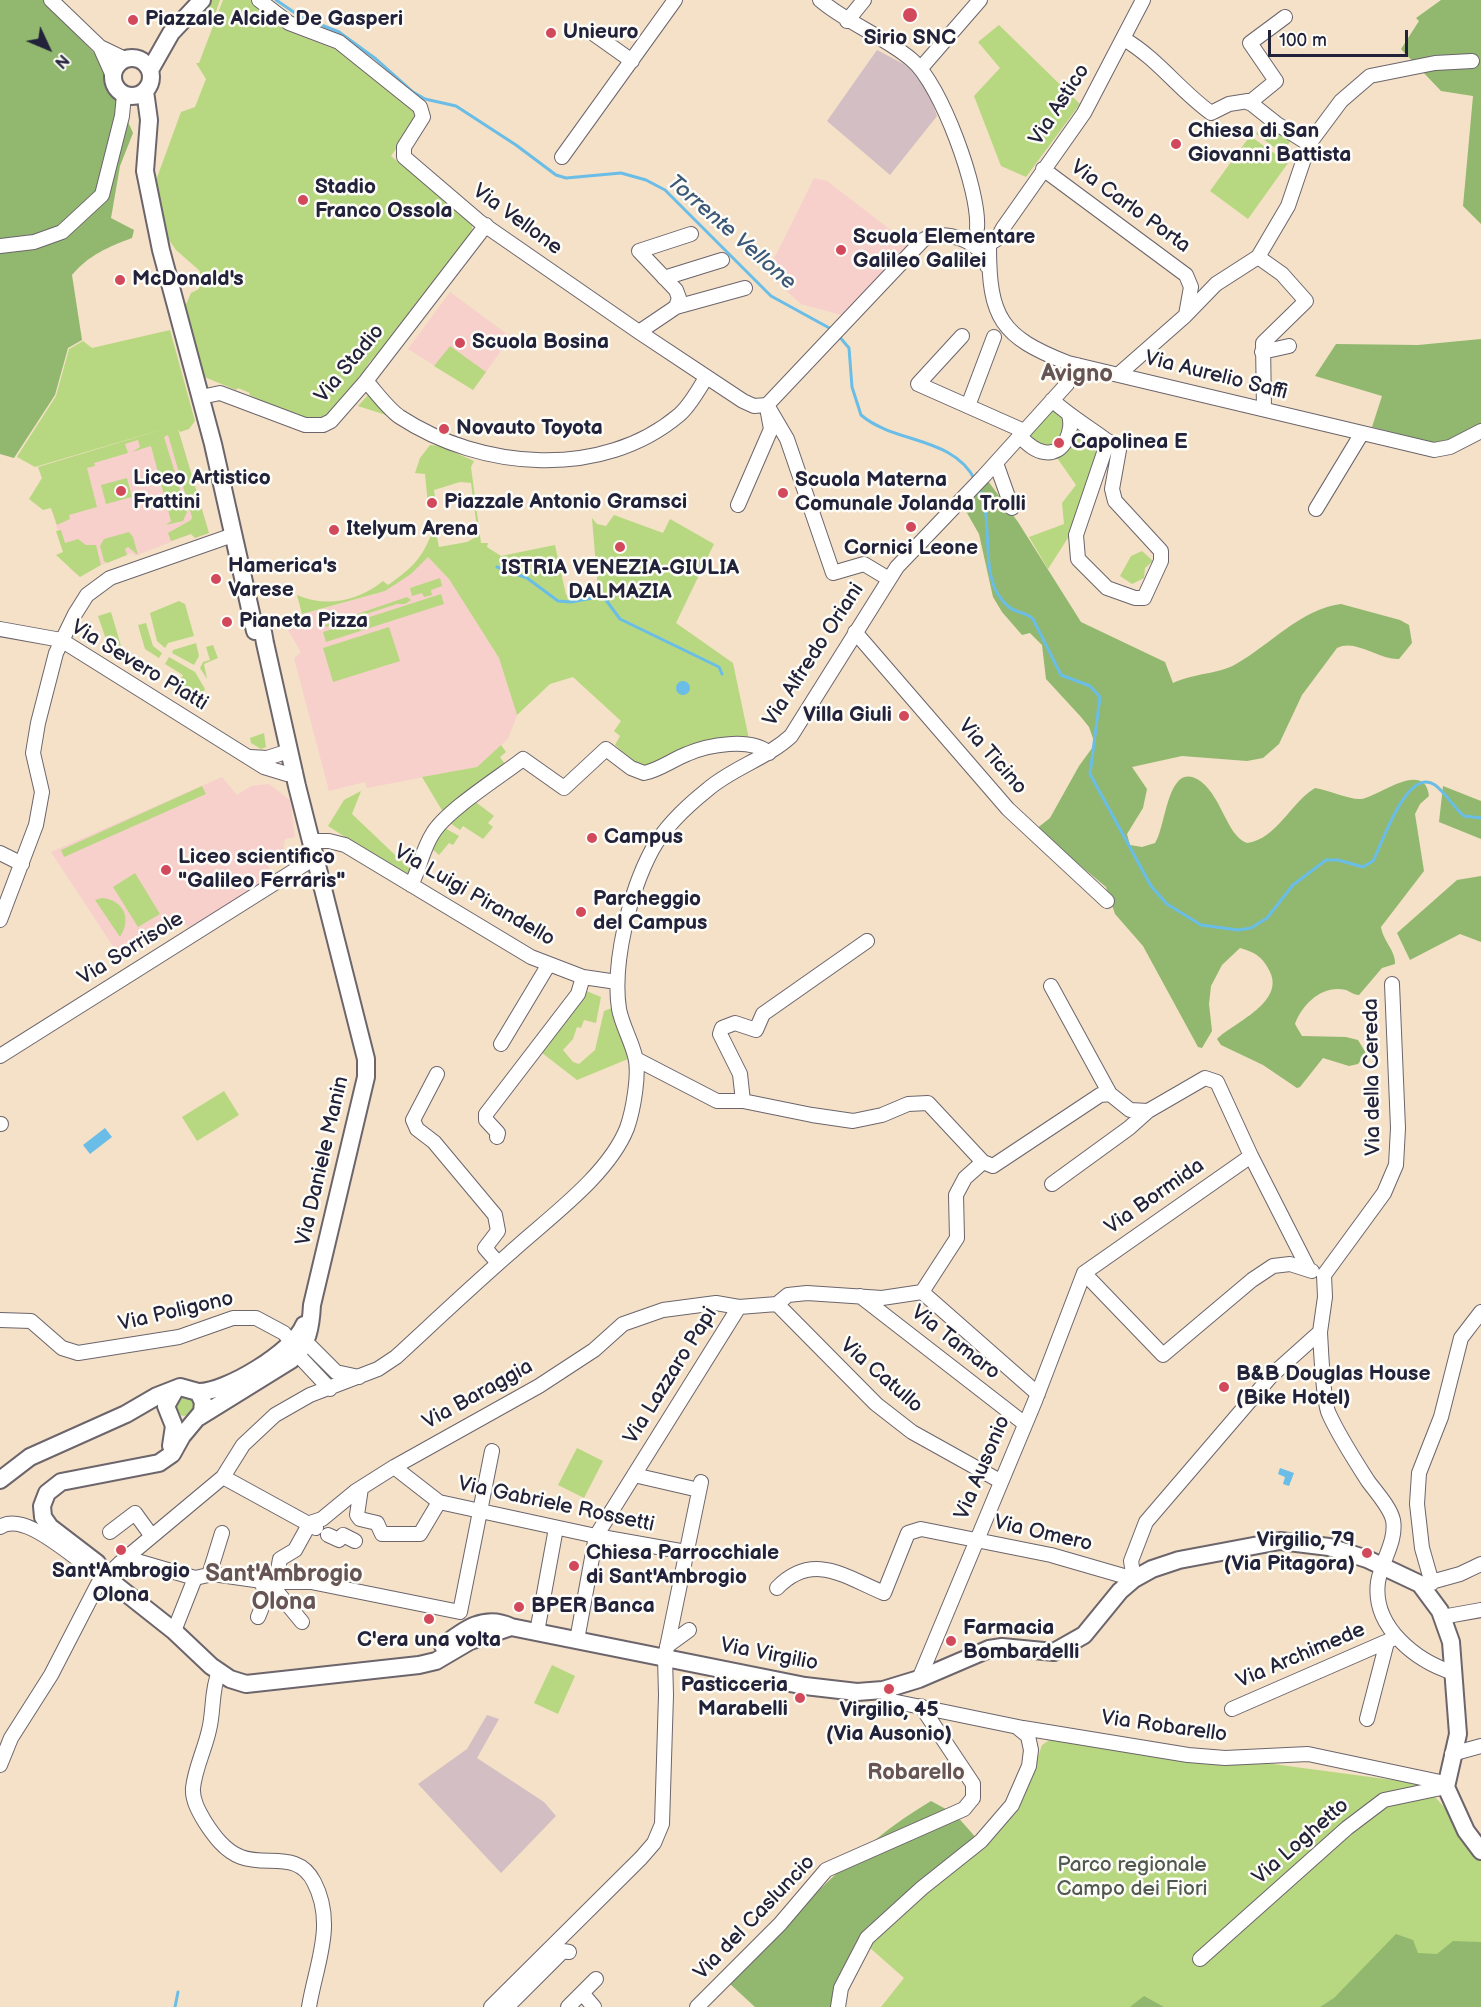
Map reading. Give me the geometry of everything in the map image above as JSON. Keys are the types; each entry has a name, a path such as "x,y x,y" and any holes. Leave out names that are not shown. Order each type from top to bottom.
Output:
{"main road":[{"path":"171,33 116,65 113,76 116,88 135,94 151,81 150,70 171,33 202,0"},
{"path":"131,58 150,70"},
{"name":"Via Daniele Manin","path":"135,94 149,120 145,171 178,318 201,397 253,620 263,632 279,712 366,1059 366,1077 312,1305 300,1334 299,1347"},
{"name":"Via Daniele Manin","path":"198,1392 224,1386 299,1347"},
{"name":"Via Daniele Manin","path":"197,1419 299,1347"},
{"path":"0,1480 30,1457 126,1414 150,1399 186,1387 198,1392 203,1402 197,1419 172,1454 159,1463 67,1479 52,1487 44,1499 42,1512 45,1522 97,1563 107,1578 174,1631 219,1672 238,1682 257,1684 419,1665 468,1635"},
{"path":"151,1463 172,1445 175,1432 166,1406 175,1390"},
{"path":"126,1414 157,1409 183,1424 197,1419"},
{"name":"Via Virgilio","path":"468,1635 481,1623 496,1622 511,1628 577,1640 666,1652 805,1686 857,1692 883,1690 919,1679 988,1649 1002,1647 1054,1652 1084,1635 1120,1591 1152,1569 1179,1560 1280,1540 1329,1547 1426,1584"},
{"path":"1426,1584 1451,1642 1454,1673 1458,1734 1445,1785 1466,1831 1481,1851"}],"street":[{"path":"51,0 100,47 113,76"},
{"name":"Via Vellone","path":"259,0 290,23 339,42 420,107 423,117 404,147 405,160 486,225 706,378 754,406 767,405"},
{"path":"562,157 675,0"},
{"name":"Via Aurelio Saffi","path":"820,0 847,21 902,52 921,68 935,88 946,113 984,234 993,302 1012,332 1033,350 1077,365 1434,450 1450,447 1481,431"},
{"path":"847,21 864,0"},
{"path":"921,68 980,0"},
{"name":"Via Astico","path":"984,234 1043,170 1084,113 1143,0"},
{"path":"1124,39 1145,51 1195,101 1211,113 1228,104 1249,103 1276,81 1250,43 1286,17"},
{"path":"594,34 632,61"},
{"path":"100,47 131,58"},
{"path":"1119,374 1185,316 1216,284 1258,257 1288,206 1309,144 1341,101 1370,76 1435,63 1472,61"},
{"path":"0,246 34,242 62,232 102,195 122,116 135,94"},
{"path":"1249,103 1309,144"},
{"name":"Via Carlo Porta","path":"1043,170 1185,275 1191,287 1185,316"},
{"name":"Via Stadio","path":"201,397 220,393 293,422 317,426 331,421 366,381 486,225"},
{"path":"676,307 680,298 639,251 692,234"},
{"path":"767,405 915,245 932,235 953,237 984,234"},
{"path":"1258,257 1282,274 1306,301 1263,343 1264,409"},
{"path":"664,278 722,260"},
{"path":"639,332 676,307 745,288"},
{"path":"962,336 918,384 968,406 1022,434 1033,448 1044,452 1052,452 1069,436 1072,423 1069,415"},
{"path":"968,406 994,337"},
{"path":"1262,352 1288,346"},
{"name":"Via Alfredo Oriani","path":"0,1765 11,1738 51,1675 93,1590 120,1563 151,1535 224,1477 243,1445 275,1415 310,1395 361,1377 396,1357 609,1159 627,1128 634,1099 636,1059 620,1010 617,982 624,935 640,878 657,842 707,789 769,753 790,736 800,724 889,579 1067,384 1077,365"},
{"path":"366,381 399,416 450,443 481,454 542,460 587,458 639,443 682,413 706,378"},
{"path":"1052,400 1069,415 1108,441 1119,450 1112,489 1114,501 1161,551 1161,561 1144,598 1135,598 1107,588 1078,559 1076,535 1108,441"},
{"path":"738,505 771,429 767,405"},
{"path":"767,405 787,439 834,573 864,564 889,579"},
{"path":"1316,509 1362,433"},
{"path":"996,463 1012,508"},
{"path":"0,920 22,864 40,808 42,792 33,753 61,640 87,596 110,578 233,535"},
{"name":"Via Severo Piatti","path":"0,628 61,640 271,770 294,773"},
{"name":"Via Ticino","path":"855,632 1008,809 1107,901"},
{"path":"411,885 419,859 434,832 445,819 523,759 564,788 606,749 631,768 644,773 688,754 738,744 764,749 769,753"},
{"path":"250,757 267,758 289,751"},
{"name":"Via Luigi Pirandello","path":"314,849 329,841 345,845 510,945 583,977 617,982"},
{"name":"Via Sorrisole","path":"0,1056 314,849"},
{"path":"0,853 22,864"},
{"path":"743,1101 740,1074 720,1034 722,1028 735,1023 756,1030 763,1014 867,941"},
{"path":"501,1044 549,964"},
{"path":"497,1137 498,1132 486,1120 486,1114 578,994 583,977"},
{"name":"Via della Cereda","path":"1324,1275 1384,1193 1396,1165 1398,1128 1392,984"},
{"path":"1051,986 1110,1094 1130,1110 1148,1111"},
{"path":"636,1059 717,1101 743,1101 853,1121 882,1115 908,1104 928,1103 983,1162 993,1166 1100,1095 1110,1094"},
{"path":"437,1074 413,1120 417,1129 434,1142 495,1215 498,1230 485,1248 498,1263"},
{"path":"1052,1184 1129,1128 1148,1111 1205,1078 1217,1082 1251,1156 1308,1268"},
{"name":"Via Bormida","path":"1084,1273 1251,1156"},
{"path":"983,1162 965,1178 956,1196 954,1208 957,1238 922,1292 1038,1394"},
{"path":"1084,1273 1163,1355 1252,1280 1273,1266 1290,1264 1324,1275 1325,1297 1320,1332 1272,1375 1146,1522 1131,1561 1134,1580"},
{"name":"Via Ausonio","path":"919,1679 975,1540 1038,1394 1084,1273"},
{"name":"Via Lazzaro Papi","path":"577,1640 596,1536 739,1307 777,1304 788,1295 807,1293 882,1298 922,1292"},
{"name":"Via Tamaro","path":"860,1296 1025,1424"},
{"name":"Via Baraggia","path":"318,1529 322,1519 361,1488 394,1467 539,1386 594,1350 623,1324 663,1310 716,1303 739,1307"},
{"name":"Via Catullo","path":"777,1304 813,1343 876,1404 912,1432 1000,1481"},
{"path":"1481,1312 1461,1338 1441,1417 1419,1473 1417,1504 1426,1584 1481,1564"},
{"name":"Via Poligono","path":"0,1320 31,1321 62,1348 78,1353 179,1337 233,1318 256,1318 284,1333 299,1347"},
{"name":"Via Archimede","path":"1320,1332 1327,1411 1349,1452 1393,1519 1392,1536 1378,1582 1379,1601 1392,1639 1367,1719"},
{"path":"299,1347 336,1372 361,1377"},
{"path":"299,1347 330,1389"},
{"path":"468,1635 460,1612 492,1451"},
{"name":"Via Gabriele Rossetti","path":"394,1467 439,1502 479,1515 686,1552"},
{"path":"507,2007 654,1844 662,1824 666,1652 700,1486 633,1475"},
{"path":"224,1477 339,1540 343,1535 356,1541"},
{"path":"361,1488 357,1515 360,1519 377,1523 381,1534 420,1534 439,1502"},
{"path":"110,1532 135,1513 151,1535"},
{"path":"0,1527 13,1522 27,1525 90,1570 107,1578"},
{"path":"537,1632 556,1528"},
{"path":"258,1617 267,1595 265,1586 280,1559 295,1550 318,1529"},
{"name":"Via Omero","path":"777,1588 789,1575 803,1569 826,1569 884,1593 908,1533 921,1529 1051,1555 1134,1580"},
{"path":"209,1575 222,1533"},
{"path":"120,1563 130,1559 141,1561 195,1578 209,1575 344,1587 460,1612"},
{"path":"174,1631 195,1578"},
{"path":"268,1581 302,1622"},
{"path":"1442,1617 1481,1610"},
{"path":"666,1652 688,1630"},
{"name":"Via Archimede","path":"1392,1639 1422,1660 1454,1673"},
{"name":"Via Archimede","path":"1232,1709 1392,1639"},
{"path":"219,1672 214,1687 209,1731 195,1779 194,1798 212,1832 230,1851 244,1858 288,1860 305,1869 313,1879 323,1907 325,1934 309,2007"},
{"name":"Via Robarello","path":"883,1690 892,1701 1017,1727 1188,1755 1225,1758 1308,1754 1445,1785"},
{"name":"Via del Casluncio","path":"697,2007 780,1924 826,1870 964,1809 974,1798 973,1784 921,1706"},
{"path":"838,2007 841,1988 867,1938 922,1888 981,1841 1012,1805 1029,1766 1031,1750 1028,1736 1017,1727"},
{"path":"1452,1754 1481,1746"},
{"name":"Via Loghetto","path":"1200,1959 1347,1828 1384,1800 1445,1785"},
{"path":"1466,1831 1481,1842"},
{"path":"491,2007 530,1981 563,1951 569,1952"},
{"path":"571,2006 596,1979"},
{"path":"582,1993 594,2007"}],"shaded area":[{"path":"877,50 911,68 928,90 937,116 890,175 827,121"},
{"name":"Scuola Elementare Galileo Galilei","path":"814,178 827,181 909,244 841,315 801,304 763,270 776,255"},
{"name":"Scuola Bosina","path":"450,292 511,337 473,390 408,349"},
{"name":"Liceo Artistico Frattini","path":"177,426 209,533 195,538 191,534 135,556 132,553 91,569 80,577 70,569 38,467"},
{"path":"428,557 449,579 499,658 517,715 508,739 477,767 367,788 365,782 329,791 294,658 301,652 282,620 385,591"},
{"name":"Liceo scientifico \"Galileo Ferraris\"","path":"222,777 237,795 251,786 269,784 290,800 295,837 285,839 283,853 267,865 273,874 189,930 186,925 172,923 120,957 51,852"},
{"path":"487,1715 499,1719 477,1758 544,1802 556,1816 501,1873 418,1784 467,1749"}],"green space":[{"path":"0,0 43,0 100,59 133,133 120,166 111,218 134,230 132,238 99,252 72,275 82,340 68,348 55,395 14,458 0,454"},
{"path":"210,0 220,0 211,26 197,16"},
{"name":"Stadio Franco Ossola","path":"223,0 250,0 288,31 342,52 410,105 417,115 416,122 391,156 473,224 471,233 393,338 368,364 366,371 336,407 317,418 287,412 249,395 250,393 238,388 236,390 202,376 184,309 191,293 199,289 200,271 176,250 162,225 155,183 181,112 195,107 206,79 196,63 199,63"},
{"path":"1441,0 1481,0 1481,224 1463,206 1473,96 1441,91 1401,49 1419,21 1416,18"},
{"path":"999,25 1080,104 1026,177 1001,166 974,96 1000,68 978,42"},
{"path":"1264,123 1290,142 1282,153 1256,134"},
{"path":"1250,136 1288,163 1248,219 1210,191"},
{"path":"170,330 195,421 189,429 180,432 178,429 209,533 195,538 191,534 171,541 168,533 191,520 192,517 168,435 164,437 187,512 183,521 166,525 171,521 151,446 132,452 140,447 138,440 125,444 128,453 94,463 95,466 87,468 97,507 69,515 70,519 57,525 51,508 43,510 29,499 42,478 38,467 177,425 35,467 17,457 56,396 69,349 83,341 92,348"},
{"path":"1481,339 1481,423 1442,445 1372,427 1382,396 1315,376 1336,344 1418,345"},
{"path":"450,346 486,372 473,390 434,366"},
{"path":"369,394 389,416 358,406"},
{"path":"1053,404 1065,415 1068,432 1054,447 1037,443 1026,434"},
{"path":"1077,424 1103,442 1075,527 1048,569 1029,537 1064,524 1062,503 1076,485 1055,455 1070,442"},
{"path":"430,445 440,446 474,461 471,467 481,543 488,543 487,547 501,556 555,545 566,595 598,591 592,518 597,524 606,526 614,515 663,533 670,519 714,544 676,623 733,663 749,739 649,767 639,766 615,745 620,736 614,731 621,721 573,677 550,684 517,715 499,658 449,579 428,557 411,574 385,591 302,614 297,595 331,602 353,598 383,581 388,585 415,563 432,533 436,532 439,547 467,542 478,536 471,483 460,482 434,490 436,504 428,505 425,474 415,473 420,458"},
{"path":"127,478 132,497 106,504 101,485"},
{"path":"988,481 1018,522 1081,622 1165,662 1173,683 1230,667 1299,620 1326,607 1341,604 1400,620 1409,625 1412,643 1399,659 1359,647 1337,648 1302,695 1279,744 1263,758 1247,761 1182,756 1132,767 1147,789 1143,808 1127,834 1130,845 1142,847 1155,843 1173,788 1179,780 1187,777 1197,779 1205,785 1234,832 1247,843 1267,835 1306,794 1315,788 1361,799 1410,780 1419,780 1426,785 1429,796 1420,804 1415,814 1424,871 1381,927 1394,955 1395,964 1382,968 1359,995 1337,989 1314,997 1303,1009 1295,1024 1302,1036 1346,1037 1358,1040 1366,1053 1358,1064 1349,1066 1323,1058 1297,1088 1263,1065 1221,1045 1217,1039 1256,1010 1271,992 1273,981 1266,965 1257,955 1240,948 1222,965 1211,986 1209,1004 1212,1031 1202,1048 1198,1047 1143,946 1115,914 1106,887 1036,829 1050,818 1079,766 1095,744 1089,727 1046,679 1042,645 1030,633 1022,635 1002,612 993,597 979,534 963,506"},
{"path":"61,530 65,543 78,539 86,545 96,545 101,565 80,577 56,555 63,552 56,531"},
{"path":"129,532 133,537 138,555 128,547 125,549 127,555 107,563 104,561 100,546 104,539"},
{"path":"1142,551 1153,561 1145,568 1144,578 1132,584 1120,576 1131,556"},
{"path":"440,578 442,586 431,590 432,595 424,597 422,593 412,596 410,588"},
{"path":"441,594 444,604 326,642 323,632"},
{"path":"407,597 411,600 405,604 397,604 326,627 325,625"},
{"path":"179,601 185,604 194,636 168,643 165,648 157,641 150,613"},
{"path":"111,612 124,656 115,658 106,650 109,648 98,616"},
{"path":"146,623 153,646 162,653 159,658 145,649 138,625"},
{"path":"389,627 400,661 333,682 323,648"},
{"path":"196,643 199,656 194,665 172,653 173,650"},
{"path":"213,645 218,658 204,664 207,679 200,668 203,662 210,660 206,647"},
{"path":"169,657 195,672 205,689 196,704 174,691 183,675 165,664"},
{"path":"264,733 266,747 261,749 251,743 250,738"},
{"path":"501,745 506,752 500,757 507,767 446,817 422,777 477,767"},
{"path":"202,786 206,794 64,857 61,850"},
{"path":"1443,786 1481,801 1481,839 1439,822"},
{"path":"361,791 352,814 413,872 409,878 328,826 344,800"},
{"path":"473,800 494,816 488,823 493,827 483,839 463,826 460,830 450,823"},
{"path":"443,827 459,836 453,845 449,843 439,855 428,845"},
{"path":"135,873 160,914 138,927 113,887"},
{"path":"1481,876 1481,942 1460,934 1410,960 1397,933 1457,880"},
{"path":"102,898 116,902 124,912 125,924 120,937 95,900"},
{"path":"584,990 601,997 596,1023 584,1020 581,1028 577,1027 573,1039 563,1050 573,1062 579,1064 595,1050 604,1011 612,1008 628,1059 577,1080 537,1049"},
{"path":"224,1091 239,1115 197,1141 182,1117"},
{"path":"184,1396 191,1399 194,1406 191,1413 184,1416 177,1413 174,1406 177,1399"},
{"path":"577,1448 603,1461 584,1498 558,1485"},
{"path":"552,1665 575,1676 558,1714 534,1703"},
{"name":"Parco regionale Campo dei Fiori","path":"1051,1739 1250,1761 1423,1784 1446,1809 1481,1859 1481,2007 881,2007 904,1978 869,1947 920,1895 971,1858 1004,1825 1024,1797 1042,1745"},
{"path":"931,1801 955,1814 978,1840 863,1936 849,1979 844,2007 755,2007 729,1983 849,1862 903,1819"},
{"path":"1396,1934 1413,1940 1418,1953 1437,1954 1453,1941 1481,1942 1481,2007 1320,2007 1334,1998"},
{"path":"1144,1996 1164,2007 1130,2007"}],"water":[{"path":"680,681 686,681 690,688 686,695 680,695 676,691 676,685"},
{"path":"105,1128 112,1137 90,1154 83,1145"},
{"path":"1280,1468 1294,1473 1289,1486 1283,1484 1285,1477 1278,1474"}],"waterway":[{"name":"Torrente Vellone","path":"276,0 301,17 339,32 376,59 413,92 425,99 456,106 516,145 556,175 566,178 621,173 646,180 665,190 771,296 833,330"},
{"name":"Torrente Vellone","path":"838,335 849,348 852,387 861,415 890,431 953,455 975,480"},
{"name":"Torrente Vellone","path":"978,486 986,517 992,582 999,596 1009,607 1033,619 1061,675 1090,686 1100,697 1090,774 1151,886 1167,904 1201,925 1238,930 1251,928 1267,918 1293,885 1326,860 1338,860 1363,867 1373,861 1389,824 1405,796 1415,786 1425,782 1439,788 1464,816 1481,818"},
{"path":"497,567 527,578 558,601 571,602 603,596 620,619 719,667 722,674"},
{"path":"175,2007 178,1992"}],"place":[{"name":"Sirio SNC","path":"910,15"},
{"name":"Piazzale Alcide De Gasperi","path":"133,20"},
{"name":"Unieuro","path":"551,33"},
{"name":"Chiesa di San Giovanni Battista","path":"1176,144"},
{"name":"Stadio Franco Ossola","path":"303,200"},
{"name":"Scuola Elementare Galileo Galilei","path":"841,250"},
{"name":"McDonald's","path":"120,280"},
{"name":"Scuola Bosina","path":"460,343"},
{"name":"Novauto Toyota","path":"444,429"},
{"name":"Capolinea E","path":"1059,443"},
{"name":"Liceo Artistico Frattini","path":"121,491"},
{"name":"Scuola Materna Comunale Jolanda Trolli","path":"783,493"},
{"name":"Piazzale Antonio Gramsci","path":"432,503"},
{"name":"Cornici Leone","path":"911,527"},
{"name":"Itelyum Arena","path":"334,530"},
{"name":"ISTRIA VENEZIA-GIULIA DALMAZIA","path":"620,547"},
{"name":"Hamerica's Varese","path":"216,579"},
{"name":"Pianeta Pizza","path":"227,622"},
{"name":"Villa Giuli","path":"904,716"},
{"name":"Campus","path":"592,838"},
{"name":"Liceo scientifico \"Galileo Ferraris\"","path":"166,870"},
{"name":"Parcheggio del Campus","path":"581,912"},
{"name":"B&B Douglas House (Bike Hotel)","path":"1224,1387"},
{"name":"Sant'Ambrogio Olona","path":"121,1550"},
{"name":"Virgilio, 79 (Via Pitagora)","path":"1367,1553"},
{"name":"Chiesa Parrocchiale di Sant'Ambrogio","path":"574,1566"},
{"name":"BPER Banca","path":"519,1607"},
{"name":"C'era una volta","path":"429,1619"},
{"name":"Farmacia Bombardelli","path":"951,1641"},
{"name":"Virgilio, 45 (Via Ausonio)","path":"889,1689"},
{"name":"Pasticceria Marabelli","path":"800,1698"}],"district":[{"name":"Avigno","path":"1077,375"},
{"name":"Sant'Ambrogio Olona","path":"284,1589"},
{"name":"Robarello","path":"916,1773"}]}
